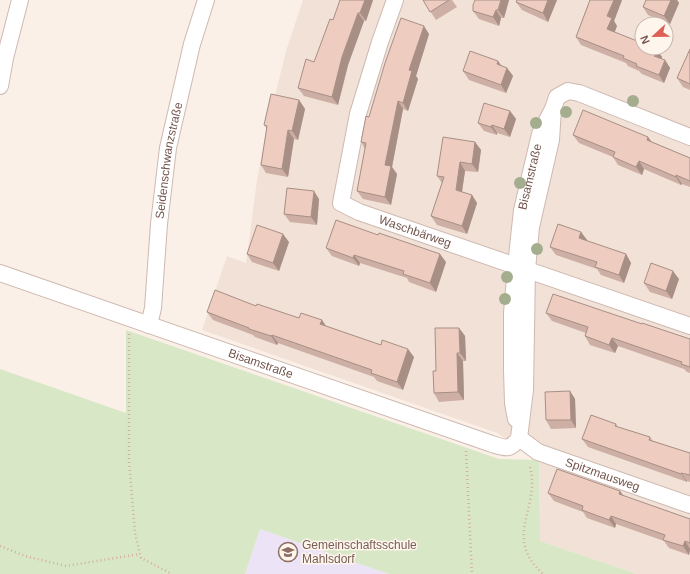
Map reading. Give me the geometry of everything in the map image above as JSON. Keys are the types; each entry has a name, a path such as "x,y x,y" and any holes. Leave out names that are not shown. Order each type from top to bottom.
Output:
{"street":[{"path":"0,86 5,58 20,0"},
{"name":"Seidenschwanzstraße","path":"149,325 153,308 159,224 168,148 192,44 206,0"},
{"name":"Waschbärweg","path":"395,0 380,42 358,114 341,203 359,212 690,326"},
{"name":"Bisamstraße","path":"0,273 507,448 515,445 519,438 525,390 521,268 551,140 553,109 558,97 568,91 579,93 690,137"},
{"name":"Spitzmausweg","path":"519,438 538,452 690,505"}],"path":[{"path":"129,318 129,461 135,534 141,558 172,574"},
{"path":"465,434 472,574"},
{"path":"528,462 533,482 523,533 526,550 533,565 543,574"},
{"path":"0,546 25,556 66,566 140,554"}],"shaded area":[{"path":"303,0 690,0 690,574 637,574 540,541 539,460 497,433 202,330 227,256 246,263 257,180 265,136 286,51"},
{"name":"Gemeinschaftsschule Mahlsdorf","path":"260,529 389,574 245,574"}],"green space":[{"path":"126,330 499,459 539,460 540,541 637,574 389,574 260,529 245,574 0,574 0,369 126,413"}],"building":[{"path":"340,0 365,0 360,13 358,13 342,57 332,97 298,88 306,59 314,62 330,19 333,20"},
{"path":"423,0 449,0 430,12"},
{"path":"475,0 501,0 498,10 496,10 493,17 473,11"},
{"path":"517,0 548,0 543,13 516,2"},
{"path":"590,0 614,0 607,16 612,18 607,29 634,40 634,56 654,56 665,60 659,75 636,66 637,64 623,58 624,56 576,37"},
{"path":"646,0 671,0 664,16 643,7"},
{"path":"401,18 424,26 409,70 412,71 403,103 398,101 385,165 391,166 385,197 357,191 366,143 361,142 366,116 369,117 385,63"},
{"path":"690,49 690,84 677,78"},
{"path":"470,51 498,61 497,64 507,68 501,85 463,71"},
{"path":"271,94 299,100 292,131 288,130 282,169 261,165 267,126 264,125"},
{"path":"484,103 510,111 504,129 478,123"},
{"path":"583,110 648,137 647,140 690,158 690,181 676,175 676,177 639,161 636,167 613,157 615,152 573,135"},
{"path":"443,137 475,142 472,164 460,162 456,190 472,195 462,226 431,216 444,177 437,176"},
{"path":"287,188 314,191 311,217 284,214"},
{"path":"336,220 378,235 379,233 440,254 430,283 403,274 404,271 354,255 353,258 326,248"},
{"path":"558,224 581,232 579,238 626,254 619,275 595,267 597,262 550,247"},
{"path":"257,225 283,234 273,263 247,254"},
{"path":"651,263 673,271 666,291 644,283"},
{"path":"215,290 256,306 257,304 299,318 301,313 322,320 320,324 381,345 382,340 408,349 397,382 371,373 372,370 272,335 271,336 249,329 207,312"},
{"path":"553,294 690,339 690,367 681,364 682,362 612,338 609,345 585,336 588,327 546,313"},
{"path":"435,328 459,328 460,353 457,353 458,392 434,393 433,371 436,371"},
{"path":"570,391 571,420 546,420 545,392"},
{"path":"591,415 616,424 615,426 650,437 649,440 690,453 690,475 681,474 582,439"},
{"path":"557,469 620,491 619,494 690,519 690,543 685,541 683,546 663,540 665,535 611,516 609,520 582,510 583,506 548,493"}],"place":[{"name":"Gemeinschaftsschule Mahlsdorf","path":"288,552"}]}
